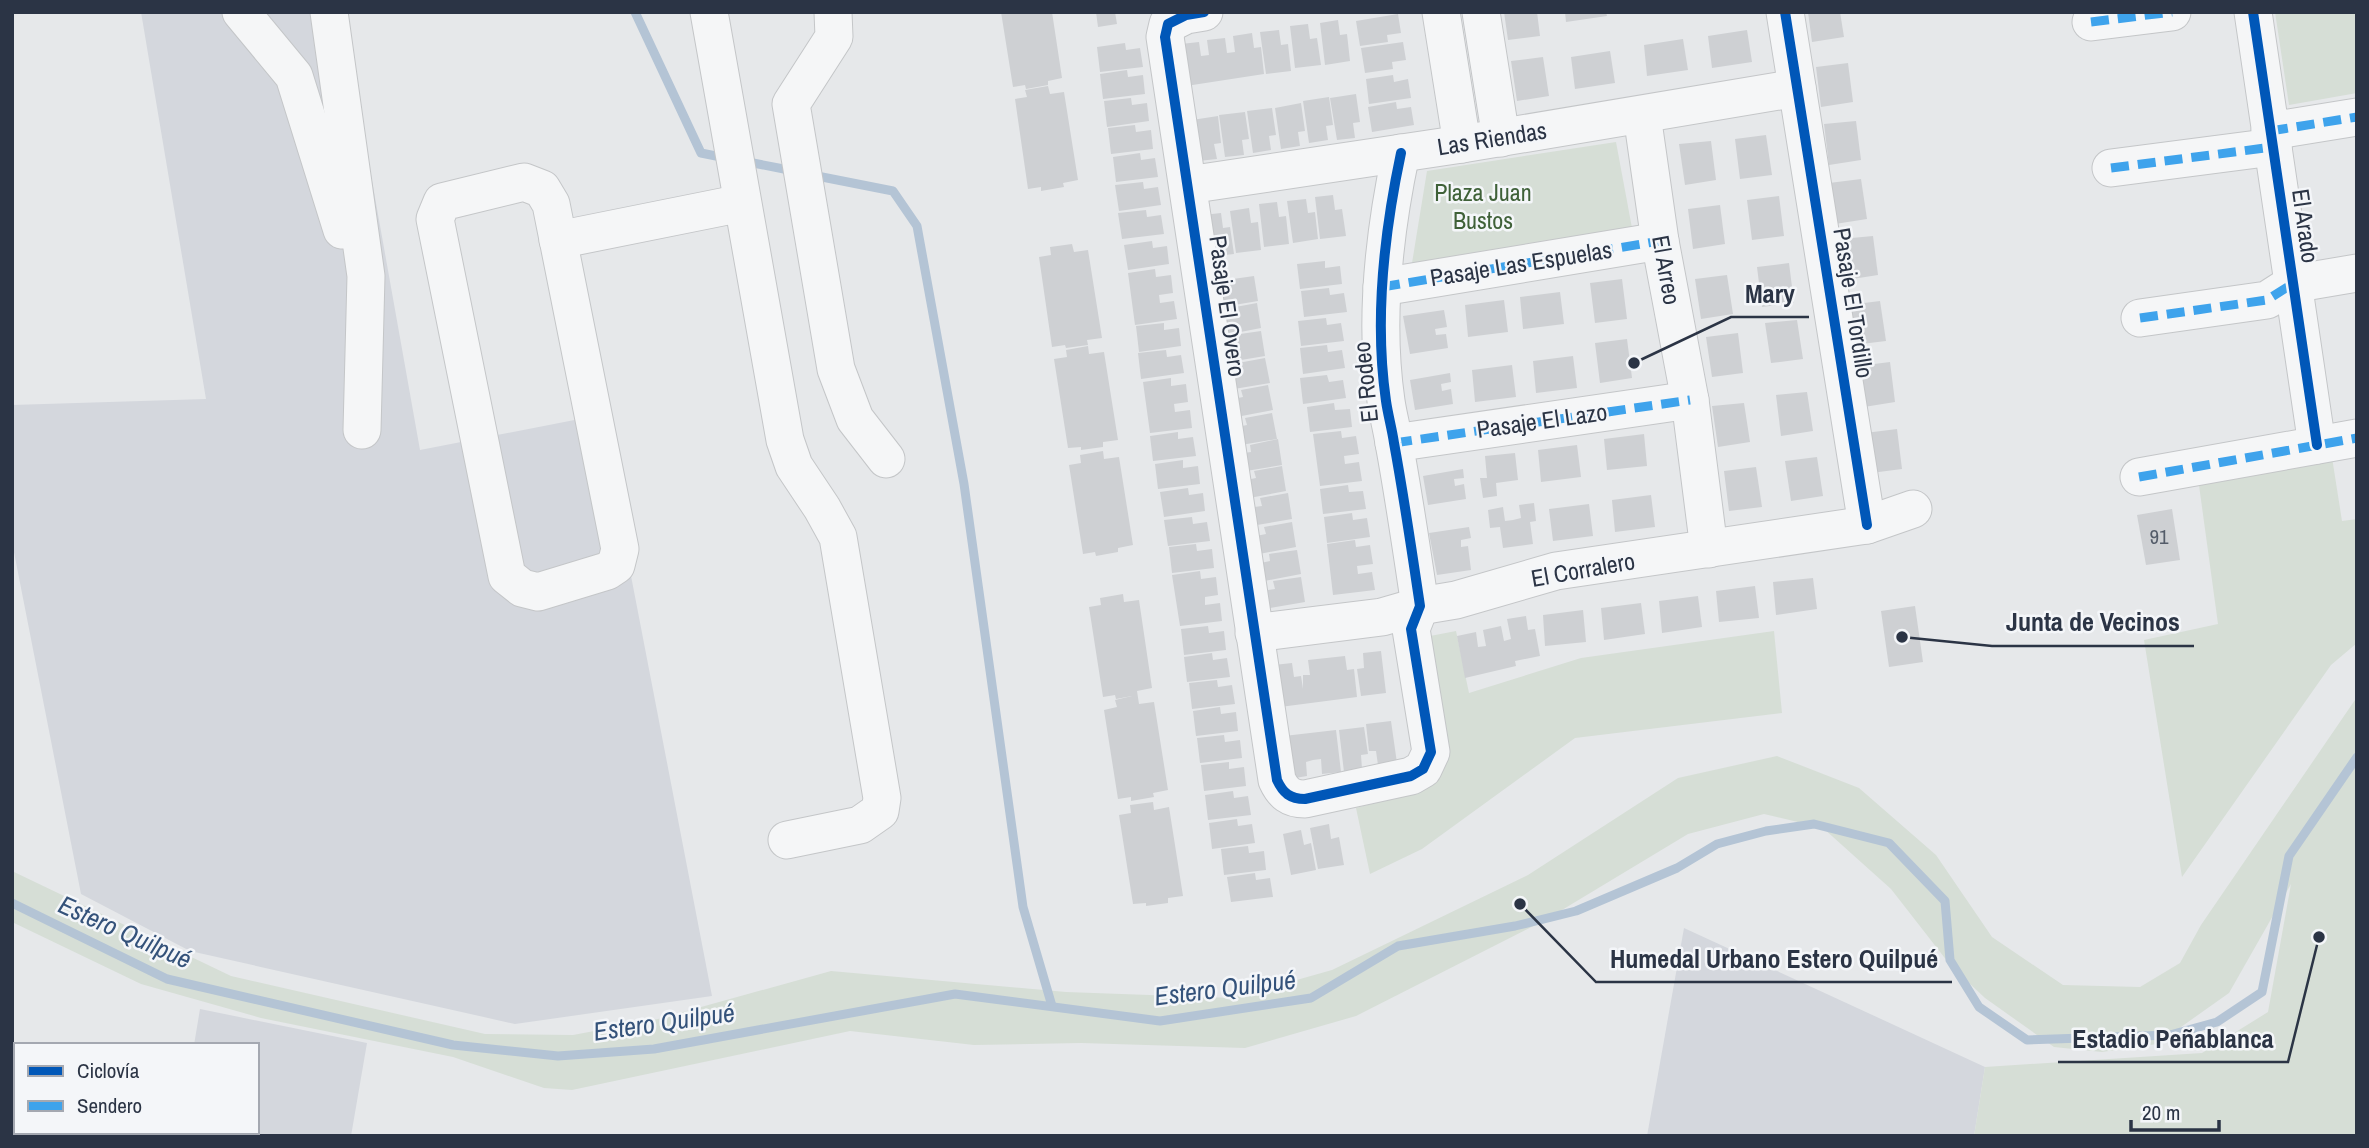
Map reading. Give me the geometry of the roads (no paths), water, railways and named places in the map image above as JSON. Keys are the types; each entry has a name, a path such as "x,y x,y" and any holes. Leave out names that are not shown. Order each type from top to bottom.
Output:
{"street":[{"path":"241,12 294,76 340,226 366,276"},
{"path":"329,12 366,276 362,430"},
{"path":"709,12 785,440 794,466 838,537 882,797 880,811 860,825 786,840"},
{"path":"833,12 834,37 791,104 836,369 855,419 886,459"},
{"name":"Pasaje El Overo","path":"1204,12 1175,19 1165,30 1254,633 1278,780 1287,795 1295,799 1305,799 1404,778 1423,769 1431,752 1411,629 1420,606"},
{"path":"1441,12 1462,144"},
{"path":"1481,12 1501,138"},
{"name":"Pasaje El Tordillo","path":"1785,12 1867,525"},
{"path":"2091,22 2172,12"},
{"name":"El Arado","path":"2253,12 2318,445"},
{"name":"Las Riendas","path":"1188,186 1501,138 1797,88"},
{"name":"El Arreo","path":"1642,115 1660,241 1690,400 1709,549"},
{"path":"2111,168 2272,139 2357,117"},
{"name":"El Rodeo","path":"1401,153 1393,194 1382,287 1381,328 1386,401 1420,606"},
{"path":"524,182 542,189 551,204 558,240 620,549 616,565 607,571 538,592 523,587 507,576 435,219 442,202 524,182"},
{"path":"558,240 742,203"},
{"name":"Pasaje Las Espuelas","path":"1382,287 1660,241"},
{"path":"2140,318 2267,300 2292,284 2357,273"},
{"name":"Pasaje El Lazo","path":"1394,443 1690,400"},
{"path":"2139,477 2357,438"},
{"name":"El Corralero","path":"1254,633 1382,617 1420,606 1456,600 1556,571 1867,525 1913,509"}],"waterway":[{"path":"635,12 701,153 726,158"},
{"path":"743,161 794,171"},
{"path":"812,175 893,191 917,226 964,484 1023,907 1052,1006"},
{"name":"Estero Quilpué","path":"12,903 167,979 453,1045 558,1056 654,1049 955,994 1160,1021 1311,998 1398,946 1515,926 1576,911 1677,868 1717,844 1766,831 1814,824 1889,843 1945,901 1950,960 1979,1007 2027,1040 2170,1035 2217,1022 2262,992 2289,856 2357,757"}],"place":[{"name":"Mary","path":"1634,363"},
{"name":"Junta de Vecinos","path":"1902,637"},
{"name":"Humedal Urbano Estero Quilpué","path":"1520,904"},
{"name":"Estadio Peñablanca","path":"2319,937"}],"park label":[{"name":"Plaza Juan Bustos","path":"1483,207"}]}
